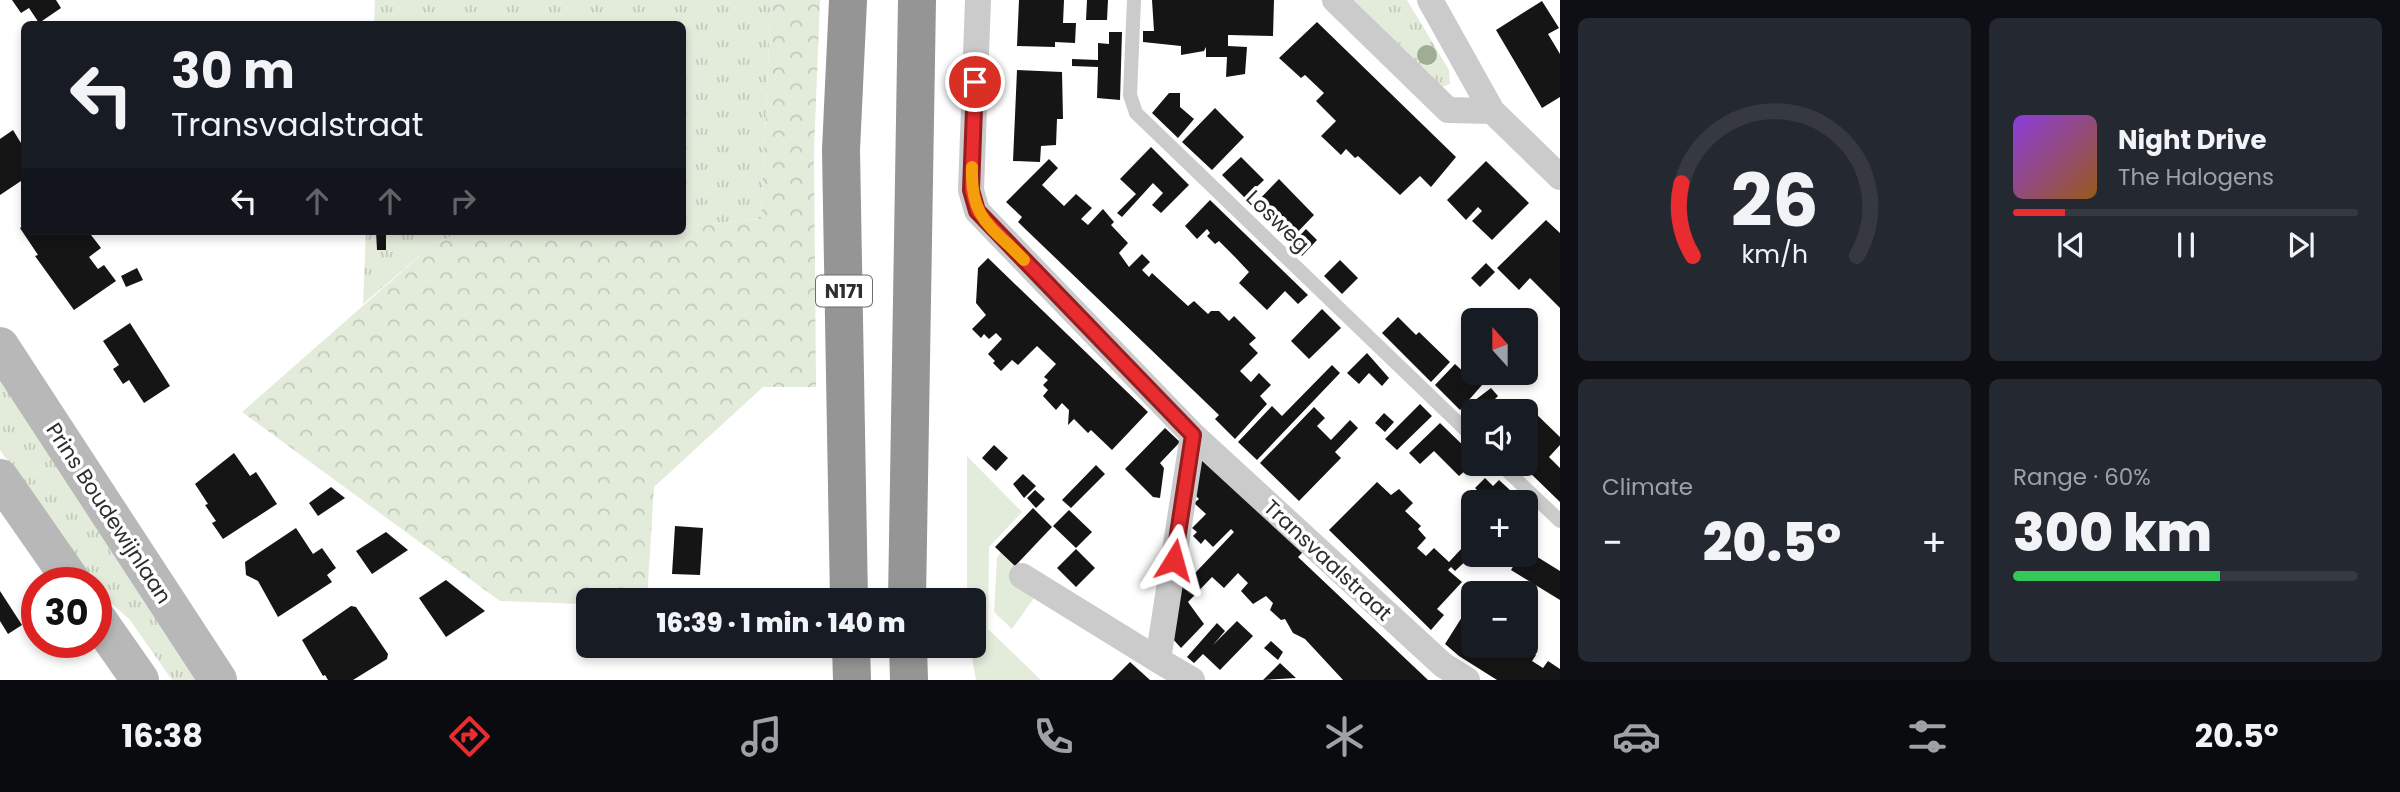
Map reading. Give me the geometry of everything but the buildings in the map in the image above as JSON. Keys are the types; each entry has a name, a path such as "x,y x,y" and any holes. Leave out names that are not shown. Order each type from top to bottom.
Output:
{"highway":[{"name":"N171","path":"848,0 841,150 849,588"},
{"path":"907,588 917,0"},
{"path":"851,658 852,680"},
{"path":"908,658 909,680"}],"main road":[{"name":"Prins Boudewijnlaan","path":"0,346 218,680"},
{"path":"0,478 62,567"},
{"path":"112,640 140,680"},
{"path":"111,658 119,680"}],"street":[{"name":"Transvaalstraat","path":"978,0 971,190 977,211 1193,435 1443,665 1468,680"},
{"path":"1335,0 1448,110 1492,111"},
{"path":"1430,0 1492,111 1560,177"},
{"path":"1158,660 1193,435"},
{"path":"1022,576 1192,680"}],"lane":[{"name":"Losweg","path":"1134,0 1130,95 1136,113 1461,426"},
{"path":"1512,476 1560,522"}],"green space":[{"path":"375,0 771,0 761,219 686,227 686,21 374,21"},
{"path":"771,0 820,0 814,150 816,387 763,387 654,487 648,588 576,588 576,604 500,601 242,412 431,246 454,235 686,235 686,227 761,219"},
{"path":"1354,0 1407,0 1449,70 1450,84 1442,87"},
{"path":"366,235 454,235 431,246 363,304"},
{"path":"0,364 197,680 172,680 130,620 112,604 112,567 81,567 0,450"},
{"path":"967,456 1022,512 989,547 988,629 1041,680 976,680 972,658 986,658 986,588 967,588"},
{"path":"1001,552 1015,566 1034,598 1012,629 994,612 997,558"}],"slow traffic":[{"path":"972,167 971,190 977,211 1024,260"}],"route":[{"path":"975,82 971,190 977,211 1193,435 1174,560"}]}
